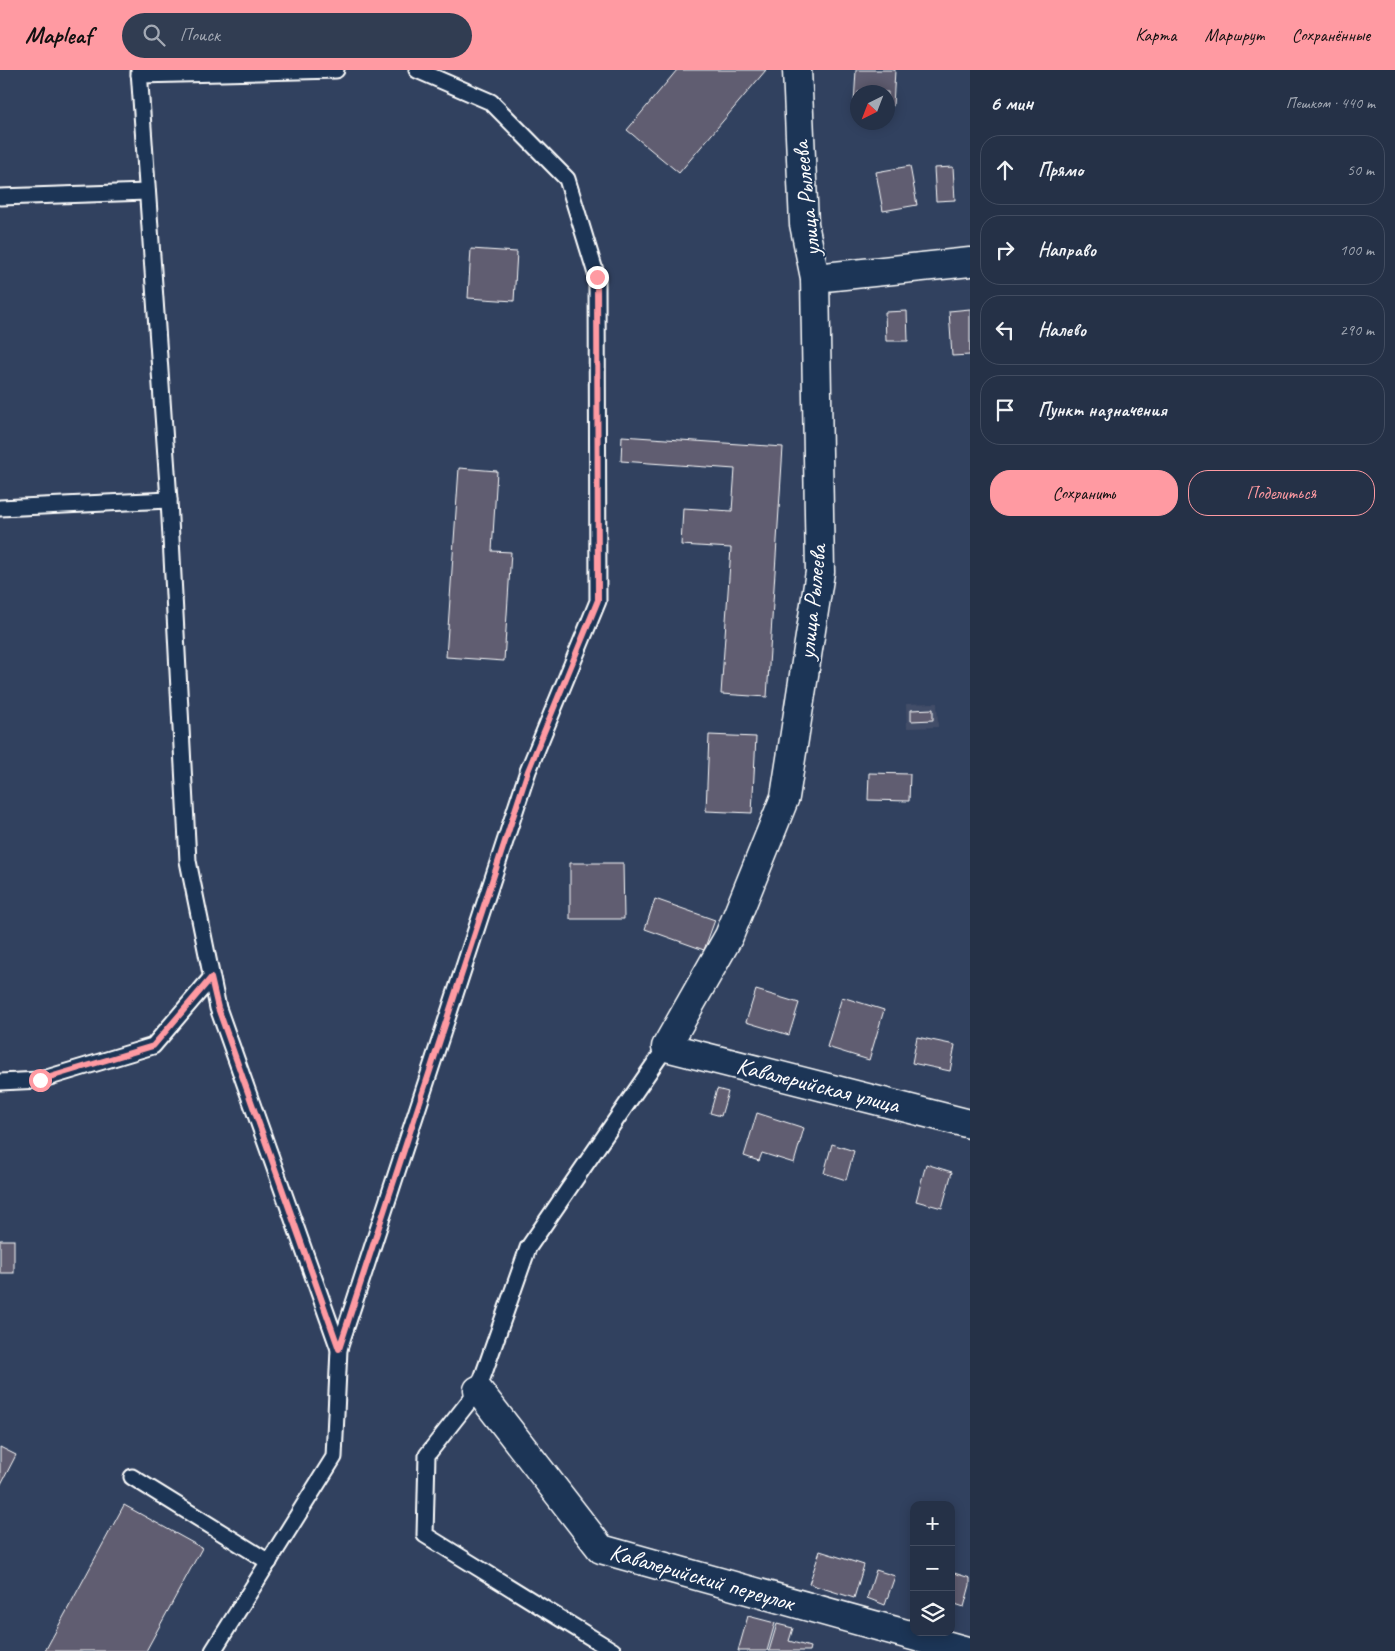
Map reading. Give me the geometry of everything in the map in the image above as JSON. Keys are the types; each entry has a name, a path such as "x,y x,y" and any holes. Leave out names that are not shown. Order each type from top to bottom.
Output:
{"street":[{"name":"улица Рылеева","path":"666,1047 729,936 786,797 820,572 815,278 804,224 797,70"},
{"path":"815,278 970,262"},
{"name":"Кавалерийская улица","path":"666,1047 970,1124"},
{"name":"Кавалерийский переулок","path":"478,1390 601,1550 967,1651"}],"lane":[{"path":"336,70 139,72 169,500 188,861 218,1008 339,1349"},
{"path":"213,1651 334,1458 339,1349 528,771 598,600 597,277 567,179 490,102 418,70"},
{"path":"0,196 147,192"},
{"path":"0,508 169,500"},
{"path":"0,1082 40,1080 153,1046 211,978"},
{"path":"613,1651 425,1535 427,1455 478,1390 528,1248 666,1047"},
{"path":"132,1477 269,1562"}],"shaded area":[{"path":"937,703 938,727 907,728 906,704"}],"building":[{"path":"677,70 766,70 679,173 627,130"},
{"path":"856,70 895,70 894,85 855,85"},
{"path":"910,166 917,205 883,211 876,172"},
{"path":"953,167 955,200 936,201 934,168"},
{"path":"471,249 517,252 514,301 468,298"},
{"path":"970,309 970,355 952,356 949,311"},
{"path":"907,311 908,341 886,341 885,312"},
{"path":"622,436 783,447 767,697 721,694 731,548 681,545 683,508 732,511 735,469 621,461"},
{"path":"459,468 497,471 492,551 511,552 504,661 446,657"},
{"path":"933,709 933,720 911,721 911,710"},
{"path":"709,735 756,737 752,813 706,811"},
{"path":"869,773 910,774 909,801 868,800"},
{"path":"570,863 623,863 624,919 570,919"},
{"path":"655,899 715,920 704,950 645,929"},
{"path":"756,990 799,1003 789,1035 746,1022"},
{"path":"842,997 884,1010 869,1060 827,1047"},
{"path":"917,1037 955,1045 950,1071 912,1063"},
{"path":"717,1089 728,1092 721,1116 710,1113"},
{"path":"757,1113 804,1128 794,1163 762,1153 759,1161 744,1156"},
{"path":"832,1144 854,1151 846,1180 824,1173"},
{"path":"926,1164 952,1172 942,1208 916,1201"},
{"path":"0,1240 14,1240 14,1273 0,1273"},
{"path":"0,1447 16,1455 0,1486"},
{"path":"124,1505 202,1548 146,1651 45,1651"},
{"path":"820,1551 864,1565 854,1598 809,1584"},
{"path":"876,1570 895,1576 885,1605 867,1598"},
{"path":"955,1573 970,1578 964,1607 955,1604"},
{"path":"748,1616 775,1623 767,1651 738,1651"},
{"path":"777,1624 793,1628 789,1641 810,1647 809,1651 769,1651"}],"route":[{"path":"40,1080 153,1046 211,978 218,1008 339,1349 528,771 598,600 597,277"}]}
